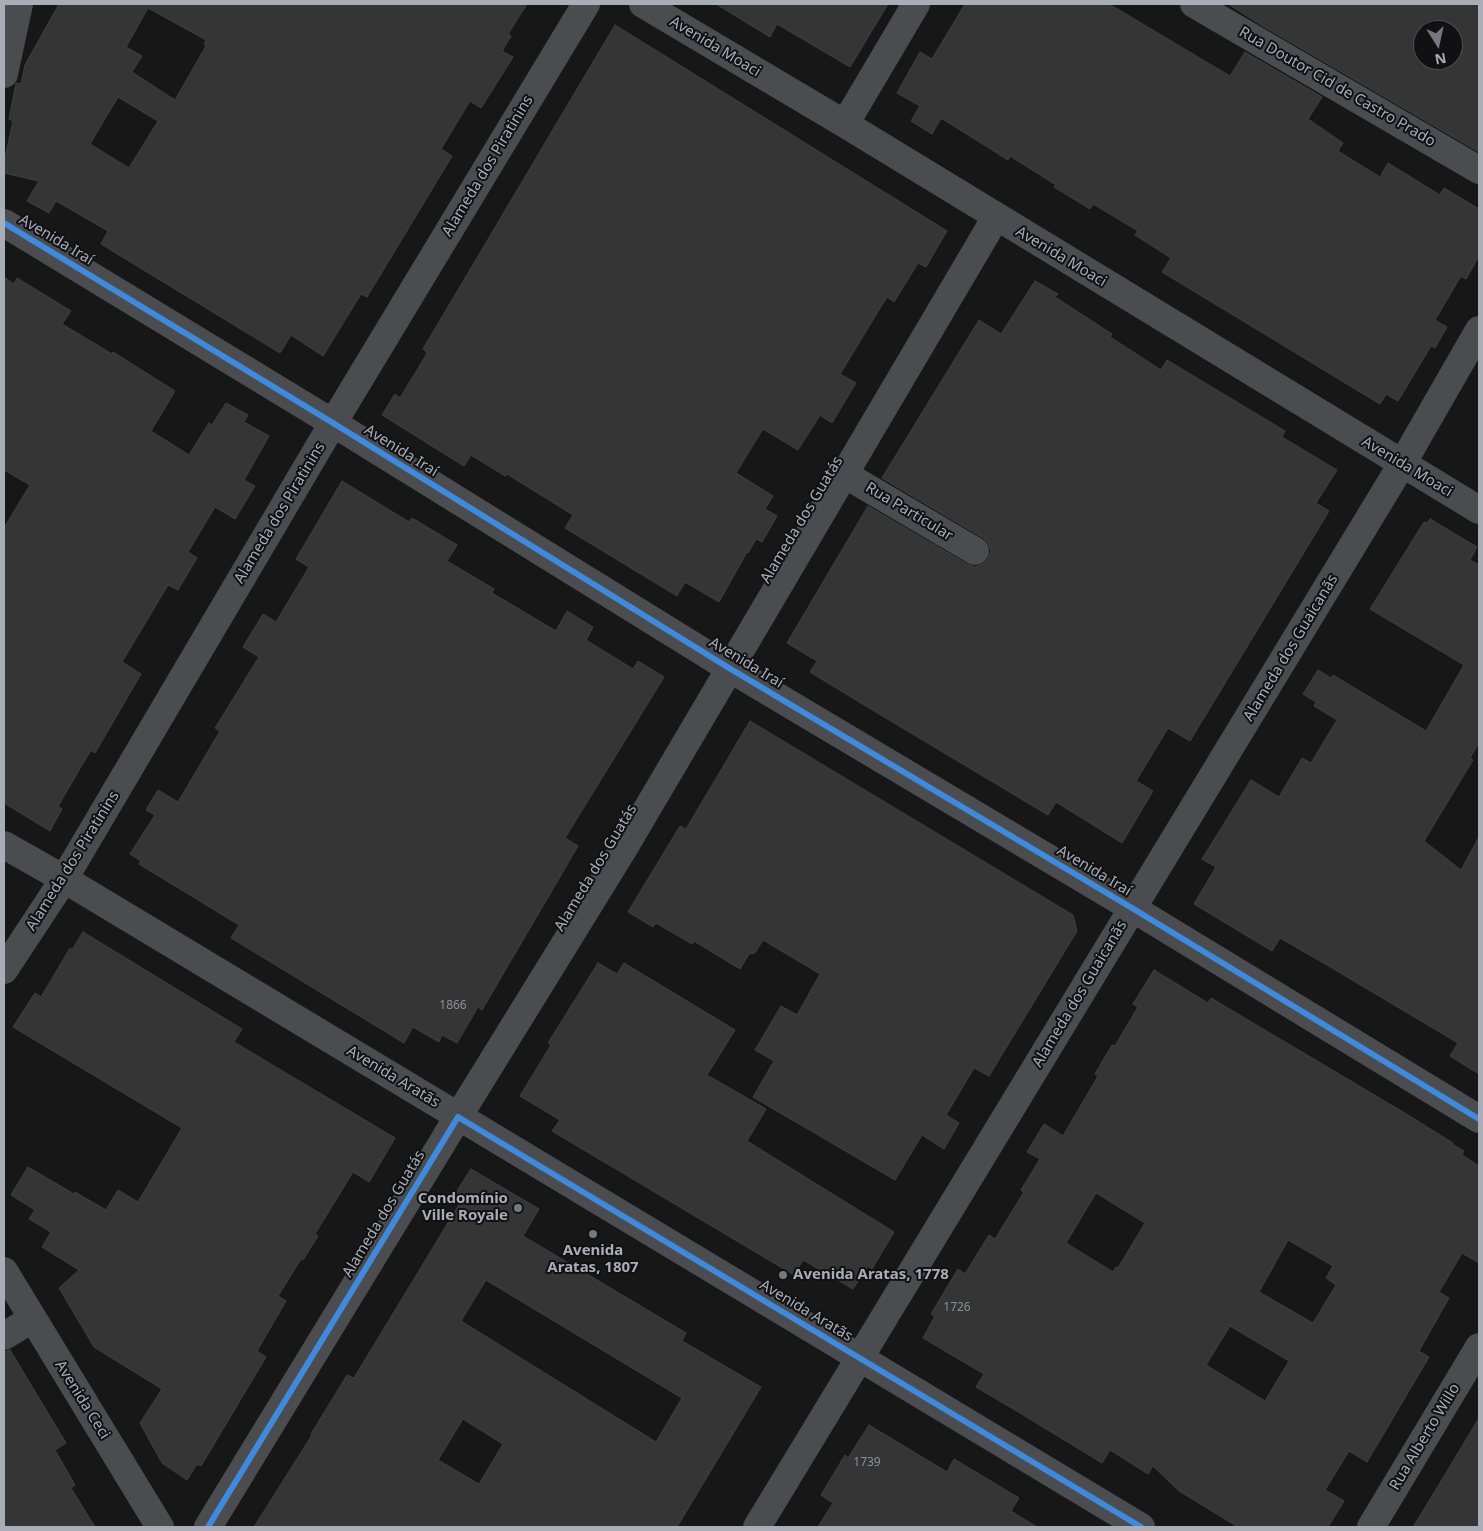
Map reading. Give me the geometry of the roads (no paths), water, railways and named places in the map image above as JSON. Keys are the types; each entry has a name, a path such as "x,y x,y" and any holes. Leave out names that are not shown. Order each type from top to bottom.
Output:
{"street":[{"path":"4,74 18,4"},
{"name":"Alameda dos Piratinins","path":"4,970 64,879 333,423 586,4"},
{"name":"Avenida Moaci","path":"643,4 845,124 1479,510"},
{"path":"845,124 916,4"},
{"name":"Rua Doutor Cid de Castro Prado","path":"1194,4 1479,170"},
{"name":"Alameda dos Guatás","path":"208,1527 624,848 996,217"},
{"name":"Avenida Iraí","path":"4,223 333,423 729,668 1132,908 1479,1119"},
{"name":"Alameda dos Guaicanãs","path":"757,1527 1402,464 1479,330"},
{"name":"Rua Particular","path":"844,474 975,551"},
{"name":"Avenida Aratãs","path":"4,845 64,879 1141,1527"},
{"name":"Avenida Ceci","path":"4,1272 160,1527"},
{"path":"4,1336 32,1319"},
{"name":"Rua Alberto Willo","path":"1371,1527 1479,1347"}],"place":[{"name":"Condomínio Ville Royale","path":"518,1208"},
{"name":"Avenida Aratas, 1807","path":"593,1234"},
{"name":"Avenida Aratas, 1778","path":"783,1275"}]}
